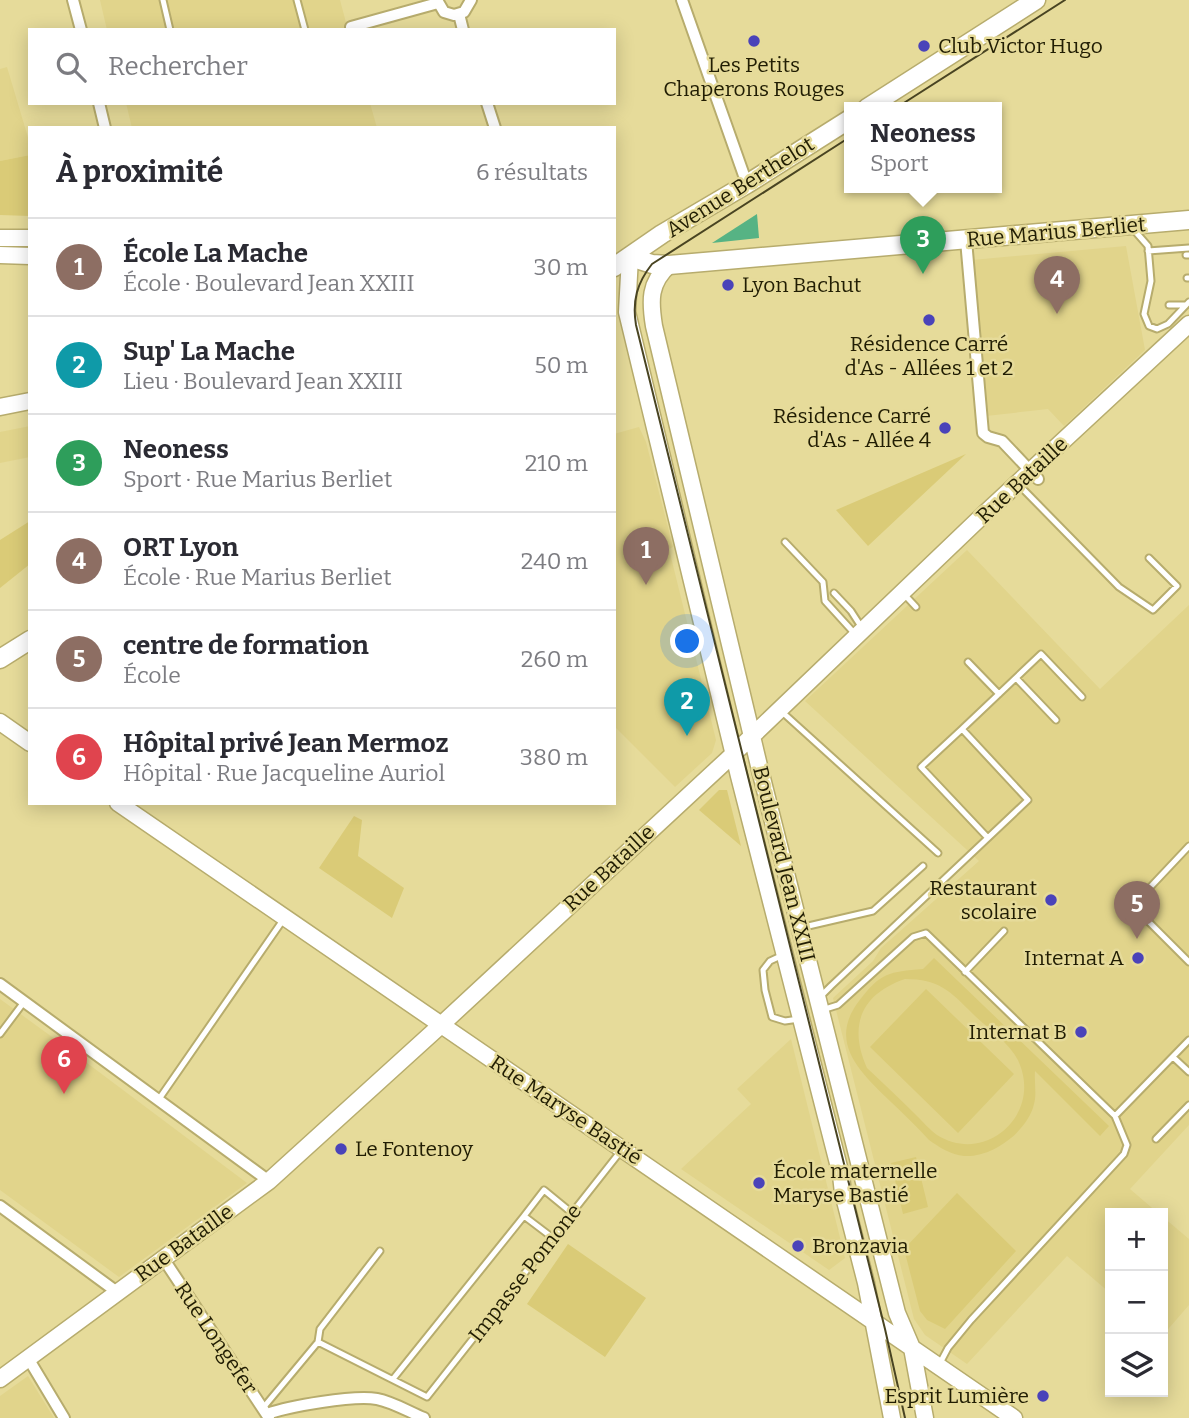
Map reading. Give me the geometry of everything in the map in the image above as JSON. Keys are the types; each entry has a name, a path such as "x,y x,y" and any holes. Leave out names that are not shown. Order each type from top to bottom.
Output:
{"main road":[{"path":"876,102 1036,0"},
{"name":"Avenue Berthelot","path":"620,257 747,184 844,122"},
{"name":"Rue Marius Berliet","path":"620,257 669,265 1189,220"},
{"path":"0,659 28,641"},
{"path":"0,670 28,652"}],"street":[{"path":"73,0 80,28"},
{"path":"351,27 438,2 449,14 459,14 468,8 471,0"},
{"path":"682,0 747,184"},
{"path":"459,14 462,28"},
{"path":"101,105 105,126"},
{"path":"488,105 494,126"},
{"path":"0,237 28,238"},
{"path":"966,240 983,433 1002,441 1035,475"},
{"path":"0,255 28,256"},
{"name":"Boulevard Jean XXIII","path":"620,257 651,308"},
{"name":"Boulevard Jean XXIII","path":"620,257 627,312 841,1175 892,1418"},
{"name":"Boulevard Jean XXIII","path":"669,265 660,273 653,286 651,308 677,430 897,1313 912,1348 925,1418"},
{"name":"Boulevard Jean XXIII","path":"616,300 627,312"},
{"name":"Rue Bataille","path":"0,1379 268,1181 441,1025 1018,483 1035,475 1189,324"},
{"path":"0,407 28,401"},
{"path":"0,722 28,742"},
{"name":"Rue Maryse Bastié","path":"121,805 1014,1418"},
{"path":"0,984 268,1181"},
{"path":"0,1206 117,1292"},
{"name":"Rue Longefer","path":"163,1258 266,1413"},
{"path":"28,1358 64,1418"},
{"path":"266,1413 288,1407 376,1399 424,1418"}],"lane":[{"path":"163,0 170,28"},
{"path":"297,0 304,28"},
{"path":"1129,225 1148,246 1151,256 1154,281 1144,314 1149,326 1157,329 1168,324 1187,304"},
{"path":"1151,256 1189,248"},
{"path":"1146,304 1156,304"},
{"path":"1169,305 1187,304"},
{"path":"1018,483 1119,587 1153,610 1177,586 1149,558"},
{"path":"785,542 823,582 825,601 861,633"},
{"path":"834,593 851,611 861,633"},
{"path":"903,593 916,607"},
{"path":"988,838 921,767 1041,654 1082,697"},
{"path":"968,662 999,694"},
{"path":"1016,678 1056,720"},
{"path":"779,708 938,853"},
{"path":"820,1004 1028,800 962,729"},
{"path":"1189,846 1141,897 1136,909 1189,961"},
{"path":"801,927 873,911 923,866"},
{"path":"158,1100 285,918"},
{"path":"965,972 1004,932"},
{"path":"820,1004 838,1005 913,937 926,933 1115,1116 1127,1145 1124,1154 971,1320 948,1348 938,1366"},
{"path":"786,954 770,961 763,970 765,990 772,1017 785,1021 802,1018"},
{"path":"0,1034 24,1002"},
{"path":"1115,1116 1189,1040"},
{"path":"1173,1057 1189,1072"},
{"path":"1156,1139 1189,1105"},
{"name":"Impasse Pomone","path":"393,1380 427,1397 622,1149"},
{"path":"318,1342 393,1380 544,1190 572,1213"},
{"path":"524,1216 553,1237"},
{"path":"266,1413 318,1342 320,1329 380,1251"}],"shaded area":[{"path":"100,0 340,0 347,28 107,28"},
{"path":"7,67 28,137 28,155 0,161 0,69"},
{"path":"126,105 371,105 376,126 132,126"},
{"path":"28,155 28,216 0,215 0,161"},
{"path":"757,214 759,238 712,243"},
{"path":"1126,246 1145,350 1064,426 1048,409 986,416 972,260"},
{"path":"28,426 28,457 0,463 0,432"},
{"path":"639,427 646,442 673,547 669,549 716,740 712,753 675,787 616,728 616,433"},
{"path":"966,454 868,546 836,510"},
{"path":"28,522 28,566 0,588 0,540"},
{"path":"967,550 1100,689 1189,605 1189,1125 1130,1189 1152,1208 1105,1208 1105,1289 1067,1256 967,1364 925,1335 914,1319 833,998 873,961 881,948 979,861 805,701"},
{"path":"719,790 727,790 741,846 699,810"},
{"path":"354,816 362,820 358,856 404,888 392,918 319,868"},
{"path":"934,958 1109,1126 1100,1136 1035,1071 1035,1100 1030,1114 1017,1133 997,1148 986,1153 964,1156 941,1148 929,1140 859,1068 847,1044 846,1030 859,1001 880,979 902,971 923,969","holes":["905,979 935,984 950,993 1006,1044 1017,1058 1024,1084 1022,1102 1015,1117 1004,1130 990,1139 973,1144 955,1143 937,1135 867,1068 859,1038 862,1013 878,993 890,985"]},
{"path":"926,989 1014,1074 958,1133 870,1047"},
{"path":"0,999 247,1183 119,1277 0,1190"},
{"path":"791,1039 845,1258 829,1270 681,1169 751,1104 737,1089"},
{"path":"916,1157 928,1207 903,1214 891,1163"},
{"path":"957,1193 1016,1251 945,1329 927,1320 920,1311 904,1249"},
{"path":"1168,1221 1189,1239 1189,1305 1168,1329"},
{"path":"568,1244 646,1298 605,1357 527,1304"},
{"path":"28,1376 54,1418 0,1418 0,1396"}],"tram line":[{"path":"905,102 1065,0"},
{"path":"844,141 652,264 637,293 635,316 905,1418"}],"place":[{"name":"Les Petits Chaperons Rouges","path":"754,41"},
{"name":"Club Victor Hugo","path":"924,46"},
{"name":"Neoness","path":"923,274"},
{"name":"Lyon Bachut","path":"728,285"},
{"name":"ORT Lyon","path":"1057,314"},
{"name":"Résidence Carré d'As - Allées 1 et 2","path":"929,320"},
{"name":"Résidence Carré d'As - Allée 4","path":"945,428"},
{"name":"École La Mache","path":"646,585"},
{"name":"Sup' La Mache","path":"687,736"},
{"name":"Restaurant scolaire","path":"1051,900"},
{"name":"centre de formation","path":"1137,939"},
{"name":"Internat A","path":"1138,958"},
{"name":"Internat B","path":"1081,1032"},
{"name":"Hôpital privé Jean Mermoz","path":"64,1094"},
{"name":"Le Fontenoy","path":"341,1149"},
{"name":"École maternelle Maryse Bastié","path":"759,1183"},
{"name":"Bronzavia","path":"798,1246"},
{"name":"Esprit Lumière","path":"1043,1396"}]}
